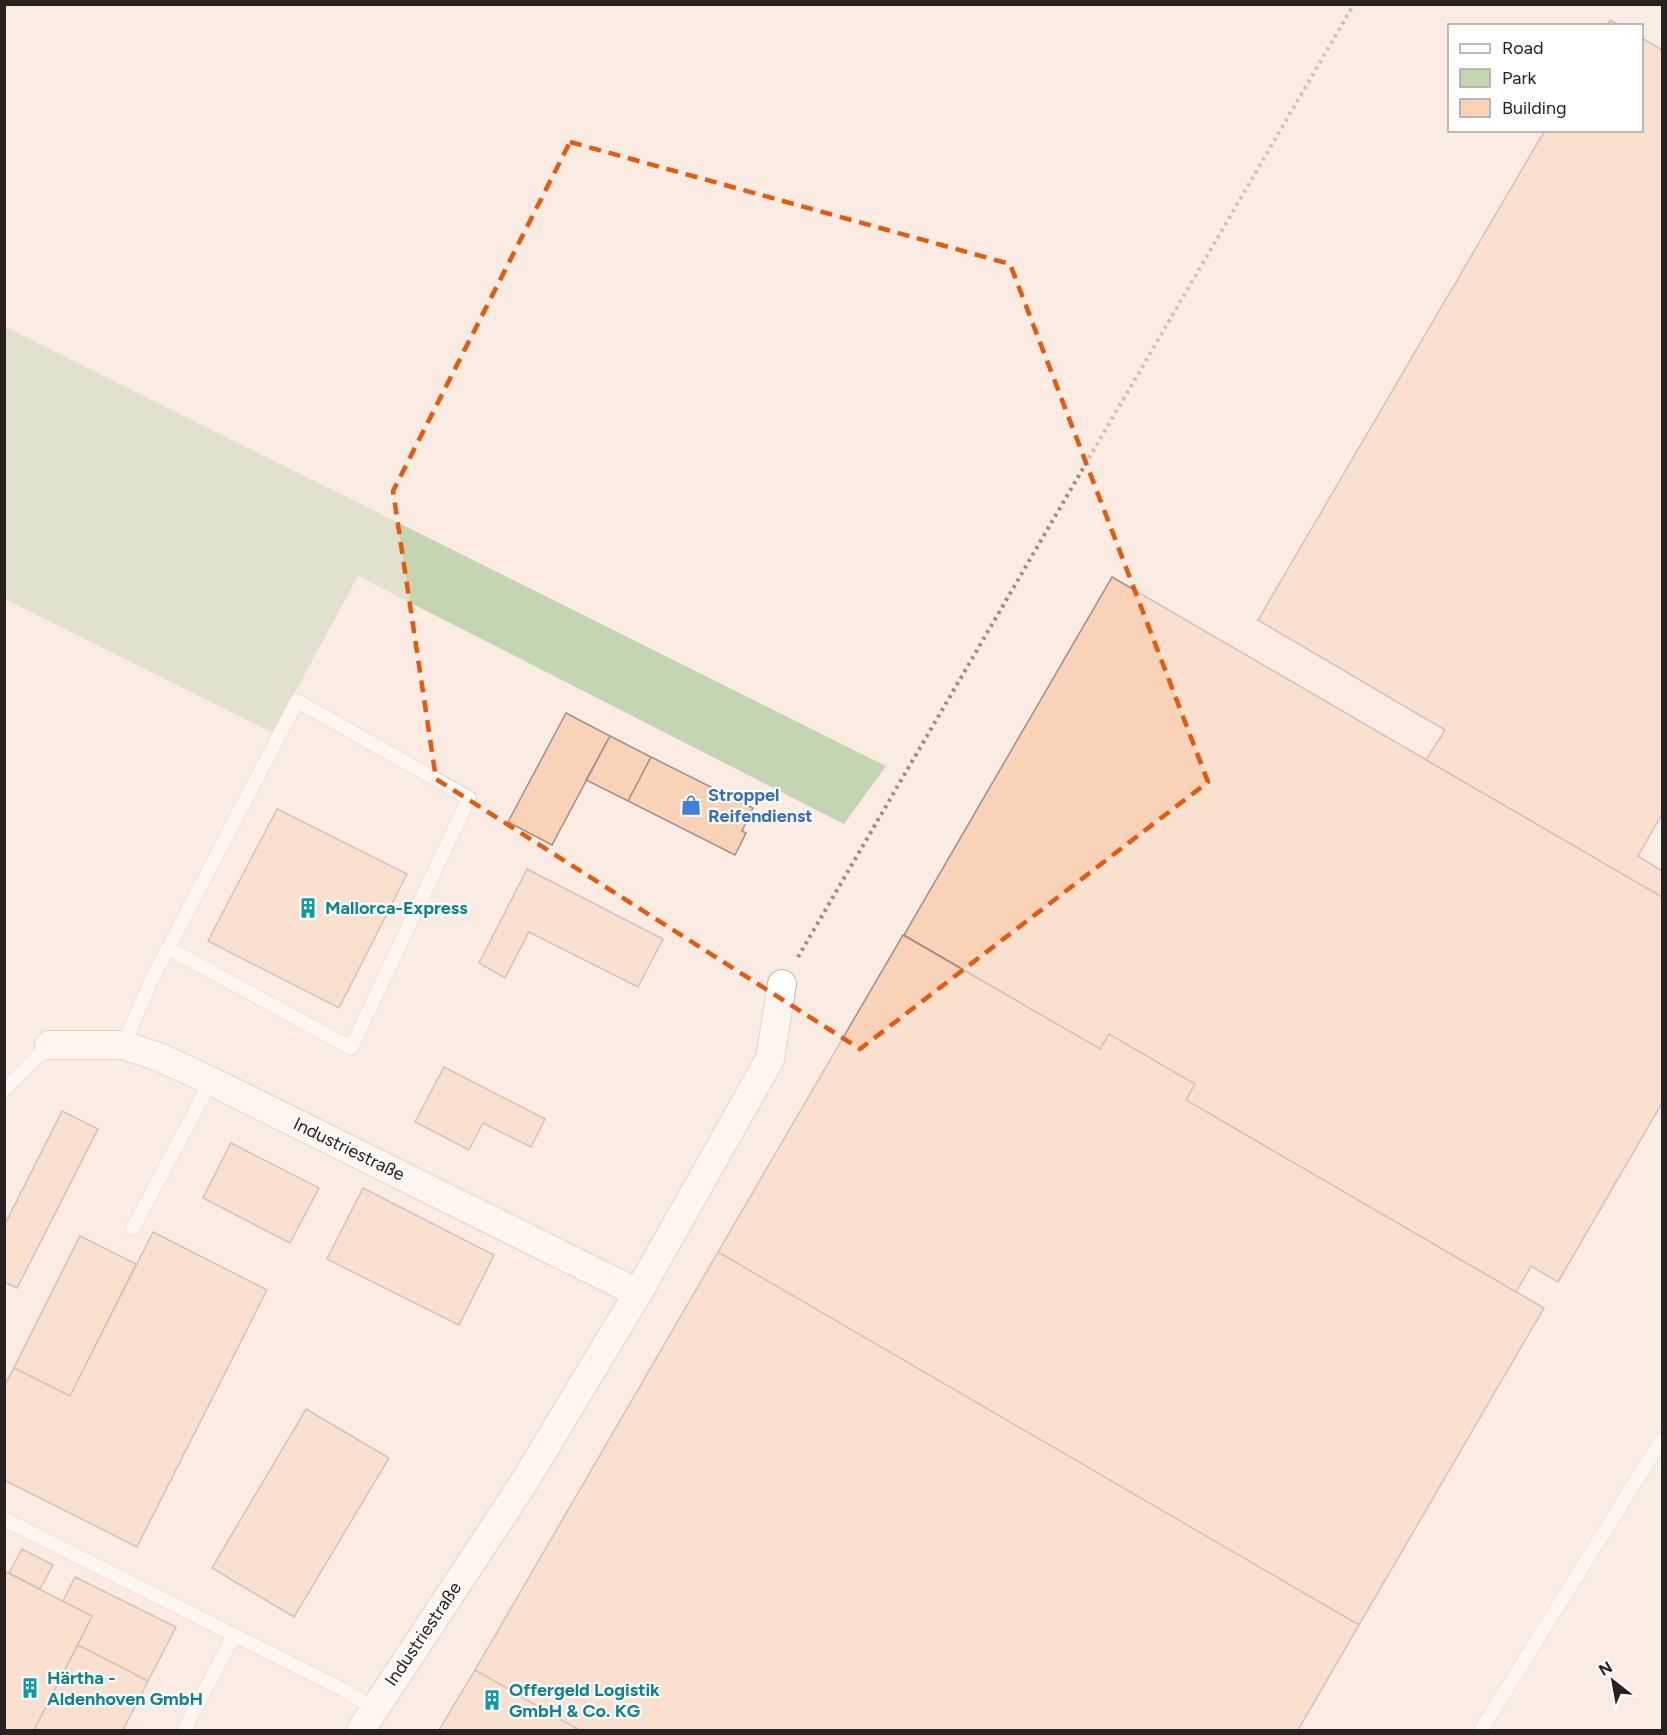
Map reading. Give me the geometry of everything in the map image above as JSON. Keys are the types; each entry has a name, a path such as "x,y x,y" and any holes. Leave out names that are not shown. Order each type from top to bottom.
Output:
{"street":[{"name":"Industriestraße","path":"367,1720 526,1479 638,1293 770,1059 782,984"},
{"name":"Industriestraße","path":"49,1045 123,1045 159,1057 638,1293"}],"lane":[{"path":"123,1045 152,979 168,948 297,701 469,798 351,1048 168,948"},
{"path":"4,1090 49,1045"},
{"path":"133,1228 211,1081"},
{"path":"1481,1731 1662,1439"},
{"path":"4,1519 344,1690 367,1720"},
{"path":"184,1731 234,1635"}],"path":[{"path":"782,984 1354,4"}],"highlighted area":[{"path":"570,142 1010,264 1208,782 860,1049 436,779 393,491"}],"green space":[{"path":"4,326 886,766 844,824 358,576 273,733 5,599"}],"building":[{"path":"1643,39 1662,50 1662,814 1638,856 1662,871 1662,897 1426,760 1445,730 1258,620 1544,132 1643,132"},
{"path":"1112,577 1662,897 1662,1103 1558,1282 1531,1266 1516,1292 1186,1100 1195,1084 1109,1034 1100,1049 904,935"},
{"path":"566,713 610,736 552,845 508,822"},
{"path":"610,736 651,757 628,801 586,780"},
{"name":"Stroppel Reifendienst","path":"651,757 753,808 742,831 746,833 735,855 628,801"},
{"name":"Mallorca-Express","path":"277,809 407,874 339,1008 208,941"},
{"path":"527,869 663,939 638,987 529,932 505,978 479,963"},
{"path":"903,935 1100,1049 1109,1034 1195,1084 1186,1100 1544,1308 1359,1625 718,1252"},
{"path":"444,1067 545,1119 531,1147 483,1123 469,1150 415,1122"},
{"path":"62,1111 98,1129 17,1288 4,1282 4,1226"},
{"path":"231,1143 319,1188 290,1243 203,1198"},
{"path":"363,1188 494,1255 459,1325 327,1259"},
{"path":"153,1232 267,1290 137,1547 4,1480 4,1386 14,1368 70,1396"},
{"path":"80,1236 136,1264 70,1396 14,1368"},
{"path":"718,1252 1359,1625 1298,1730 579,1730 475,1670"},
{"path":"306,1409 389,1458 294,1617 212,1568"},
{"path":"22,1549 53,1565 40,1589 9,1573"},
{"name":"Härtha - Aldenhoven GmbH","path":"4,1571 92,1616 34,1730 4,1730"},
{"path":"75,1577 176,1627 148,1681 78,1645 92,1616 63,1601"},
{"path":"78,1645 148,1681 123,1730 34,1730"},
{"name":"Offergeld Logistik GmbH & Co. KG","path":"475,1670 579,1730 439,1730"}],"place":[{"name":"Stroppel Reifendienst","path":"691,805"},
{"name":"Mallorca-Express","path":"308,908"},
{"name":"Härtha - Aldenhoven GmbH","path":"30,1688"},
{"name":"Offergeld Logistik GmbH & Co. KG","path":"492,1700"}]}
